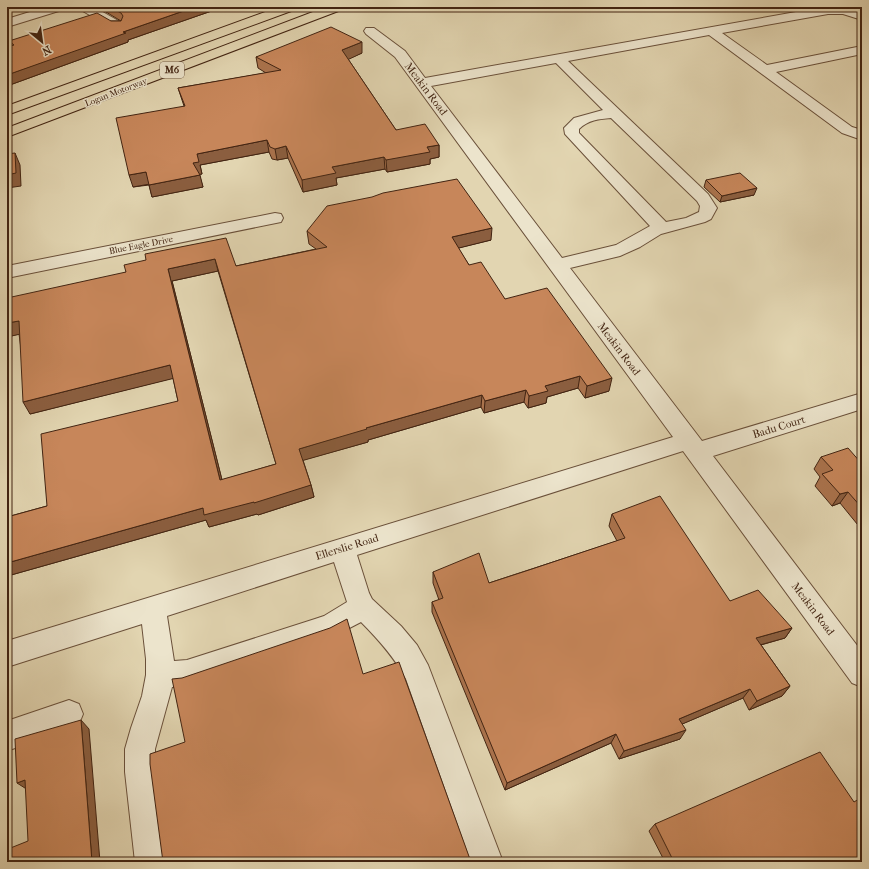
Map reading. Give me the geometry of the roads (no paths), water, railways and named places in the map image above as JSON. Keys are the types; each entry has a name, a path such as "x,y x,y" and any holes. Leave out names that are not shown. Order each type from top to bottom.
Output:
{"highway":[{"name":"Logan Motorway","path":"7,111 290,7"},
{"name":"Logan Motorway","path":"7,133 337,7"},
{"path":"7,105 67,89"}],"street":[{"path":"10,19 58,7"},
{"path":"85,7 118,26"},
{"path":"422,83 828,10 844,10 862,16"},
{"path":"44,11 57,20"},
{"path":"10,19 25,32"},
{"name":"Meakin Road","path":"370,31 400,54 862,674"},
{"path":"711,31 847,130 862,135"},
{"path":"765,70 862,50"},
{"path":"557,265 625,248 654,230 701,219 708,213 708,205 558,58"},
{"path":"614,113 575,122 571,128 572,134 662,228"},
{"name":"Blue Eagle Drive","path":"7,272 275,218"},
{"name":"Badu Court","path":"692,447 862,401"},
{"name":"Ellerslie Road","path":"7,654 343,549 692,447"},
{"path":"343,549 356,596 363,607 392,635 407,654 418,674 487,862"},
{"path":"160,675 187,673 315,631 344,619 363,607"},
{"path":"151,862 140,772 140,749 145,728 156,696 160,675 160,659 153,608"},
{"path":"7,736 69,714"}]}
